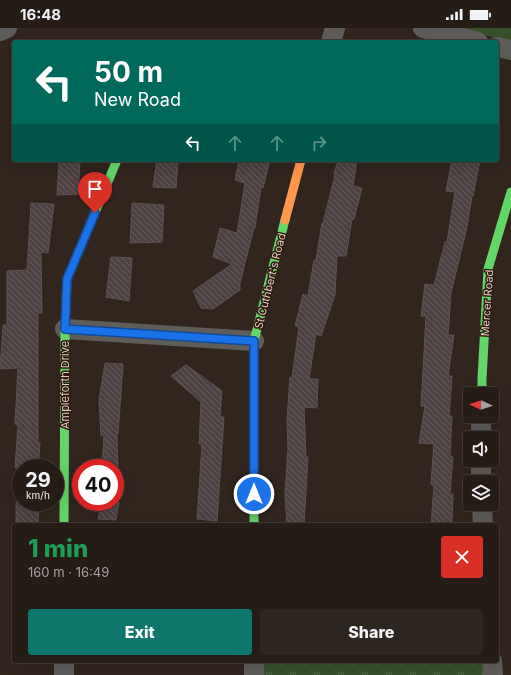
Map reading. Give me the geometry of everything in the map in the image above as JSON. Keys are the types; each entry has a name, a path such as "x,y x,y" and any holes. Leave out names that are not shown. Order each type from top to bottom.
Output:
{"street":[{"path":"0,31 7,28"},
{"path":"332,40 335,28"},
{"path":"423,28 470,40"},
{"path":"499,47 511,50"},
{"name":"Ampleforth Drive","path":"64,523 65,329 67,279 116,162"},
{"name":"St Cuthbert's Road","path":"254,523 254,341 300,162"},
{"name":"Mercer Road","path":"482,387 488,269 511,192"},
{"path":"65,329 254,341"},
{"path":"482,511 483,523"},
{"path":"64,663 64,675"},
{"path":"254,663 254,675"},
{"path":"492,663 493,675"}],"green space":[{"path":"458,28 511,28 511,42"},
{"path":"263,663 484,663 485,675 263,675"}],"building":[{"path":"59,162 80,162 78,194 57,195"},
{"path":"157,162 178,162 176,188 153,187"},
{"path":"239,162 270,162 263,188 261,187 255,228 240,283 240,290 213,309 201,308 193,291 232,264 213,257 220,228 237,233 245,183 235,180"},
{"path":"337,162 357,162 353,186 362,188 354,219 352,219 346,256 337,256 335,295 321,336 316,334 309,379 318,379 317,408 304,407 306,457 308,457 304,523 287,523 285,494 288,449 287,419 290,377 292,378 299,327 295,326 303,294 308,296 314,260 316,260 322,223 335,175"},
{"path":"452,162 480,162 467,227 451,293 448,335 454,335 448,376 452,376 449,416 452,416 450,456 453,457 450,494 453,494 452,523 431,523 434,485 431,484 434,444 419,443 425,406 421,406 426,316 421,316 425,284 434,285 445,242 447,242 455,192 446,191"},
{"path":"31,203 54,204 48,253 41,252 42,313 38,313 38,443 40,443 39,459 16,459 18,425 15,424 18,368 0,369 3,325 7,325 7,271 27,270"},
{"path":"132,203 164,205 162,242 130,243"},
{"path":"111,257 132,258 129,301 106,297"},
{"path":"105,363 123,364 117,434 118,459 103,459 104,435 101,436 99,400"},
{"path":"186,365 222,391 220,417 224,417 217,521 197,519 202,444 199,444 201,402 171,376"},
{"path":"16,511 39,511 38,523 16,523"},
{"path":"99,511 118,511 116,520 98,519"}],"traffic: fast":[{"path":"64,523 65,329 67,279 116,162"},
{"path":"482,387 488,269 511,192"},
{"path":"254,523 254,341 285,220"}],"traffic: slow":[{"path":"285,220 300,162"}],"route":[{"path":"95,213 67,279 65,329 254,341 254,494"}]}
